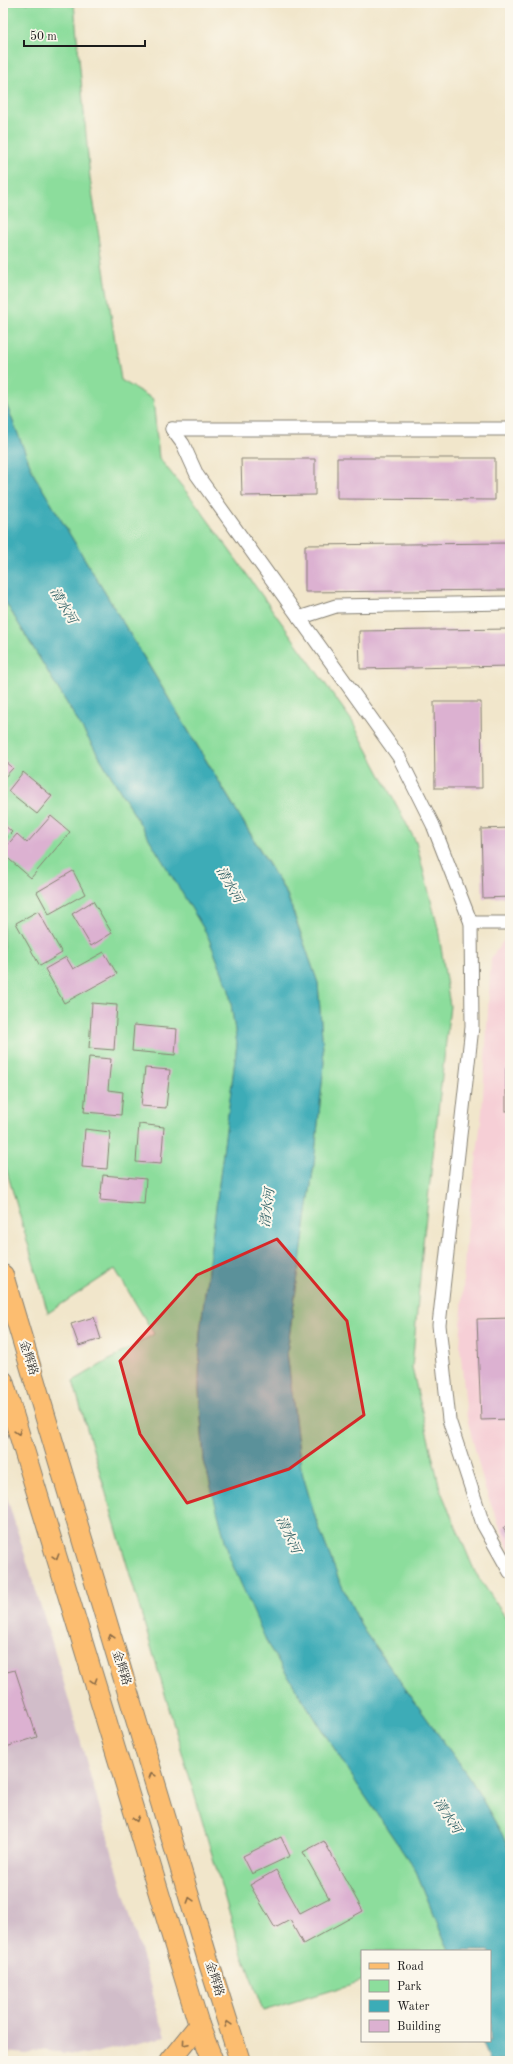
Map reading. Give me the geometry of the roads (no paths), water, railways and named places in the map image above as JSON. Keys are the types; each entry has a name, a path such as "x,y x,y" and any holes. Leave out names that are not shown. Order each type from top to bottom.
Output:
{"main road":[{"name":"金辉路","path":"3,1275 201,1937 240,2061"},
{"path":"3,1382 212,2061"},
{"path":"170,2061 200,2025"}],"street":[{"path":"510,429 172,429 183,444 197,475 399,757 433,825 471,923 472,1027 439,1325 449,1420 483,1524 510,1572"},
{"path":"299,618 336,606 510,603"},
{"path":"471,923 510,923"}],"water":[{"name":"清水河","path":"3,396 34,475 287,895 318,983 324,1063 314,1164 287,1352 301,1469 316,1520 339,1580 364,1631 471,1780 502,1834 510,1853 510,2061 490,2061 482,2042 491,2042 491,1950 449,1950 416,1871 357,1784 268,1645 230,1559 204,1461 199,1390 200,1332 237,1044 229,990 207,934 3,598"}]}
